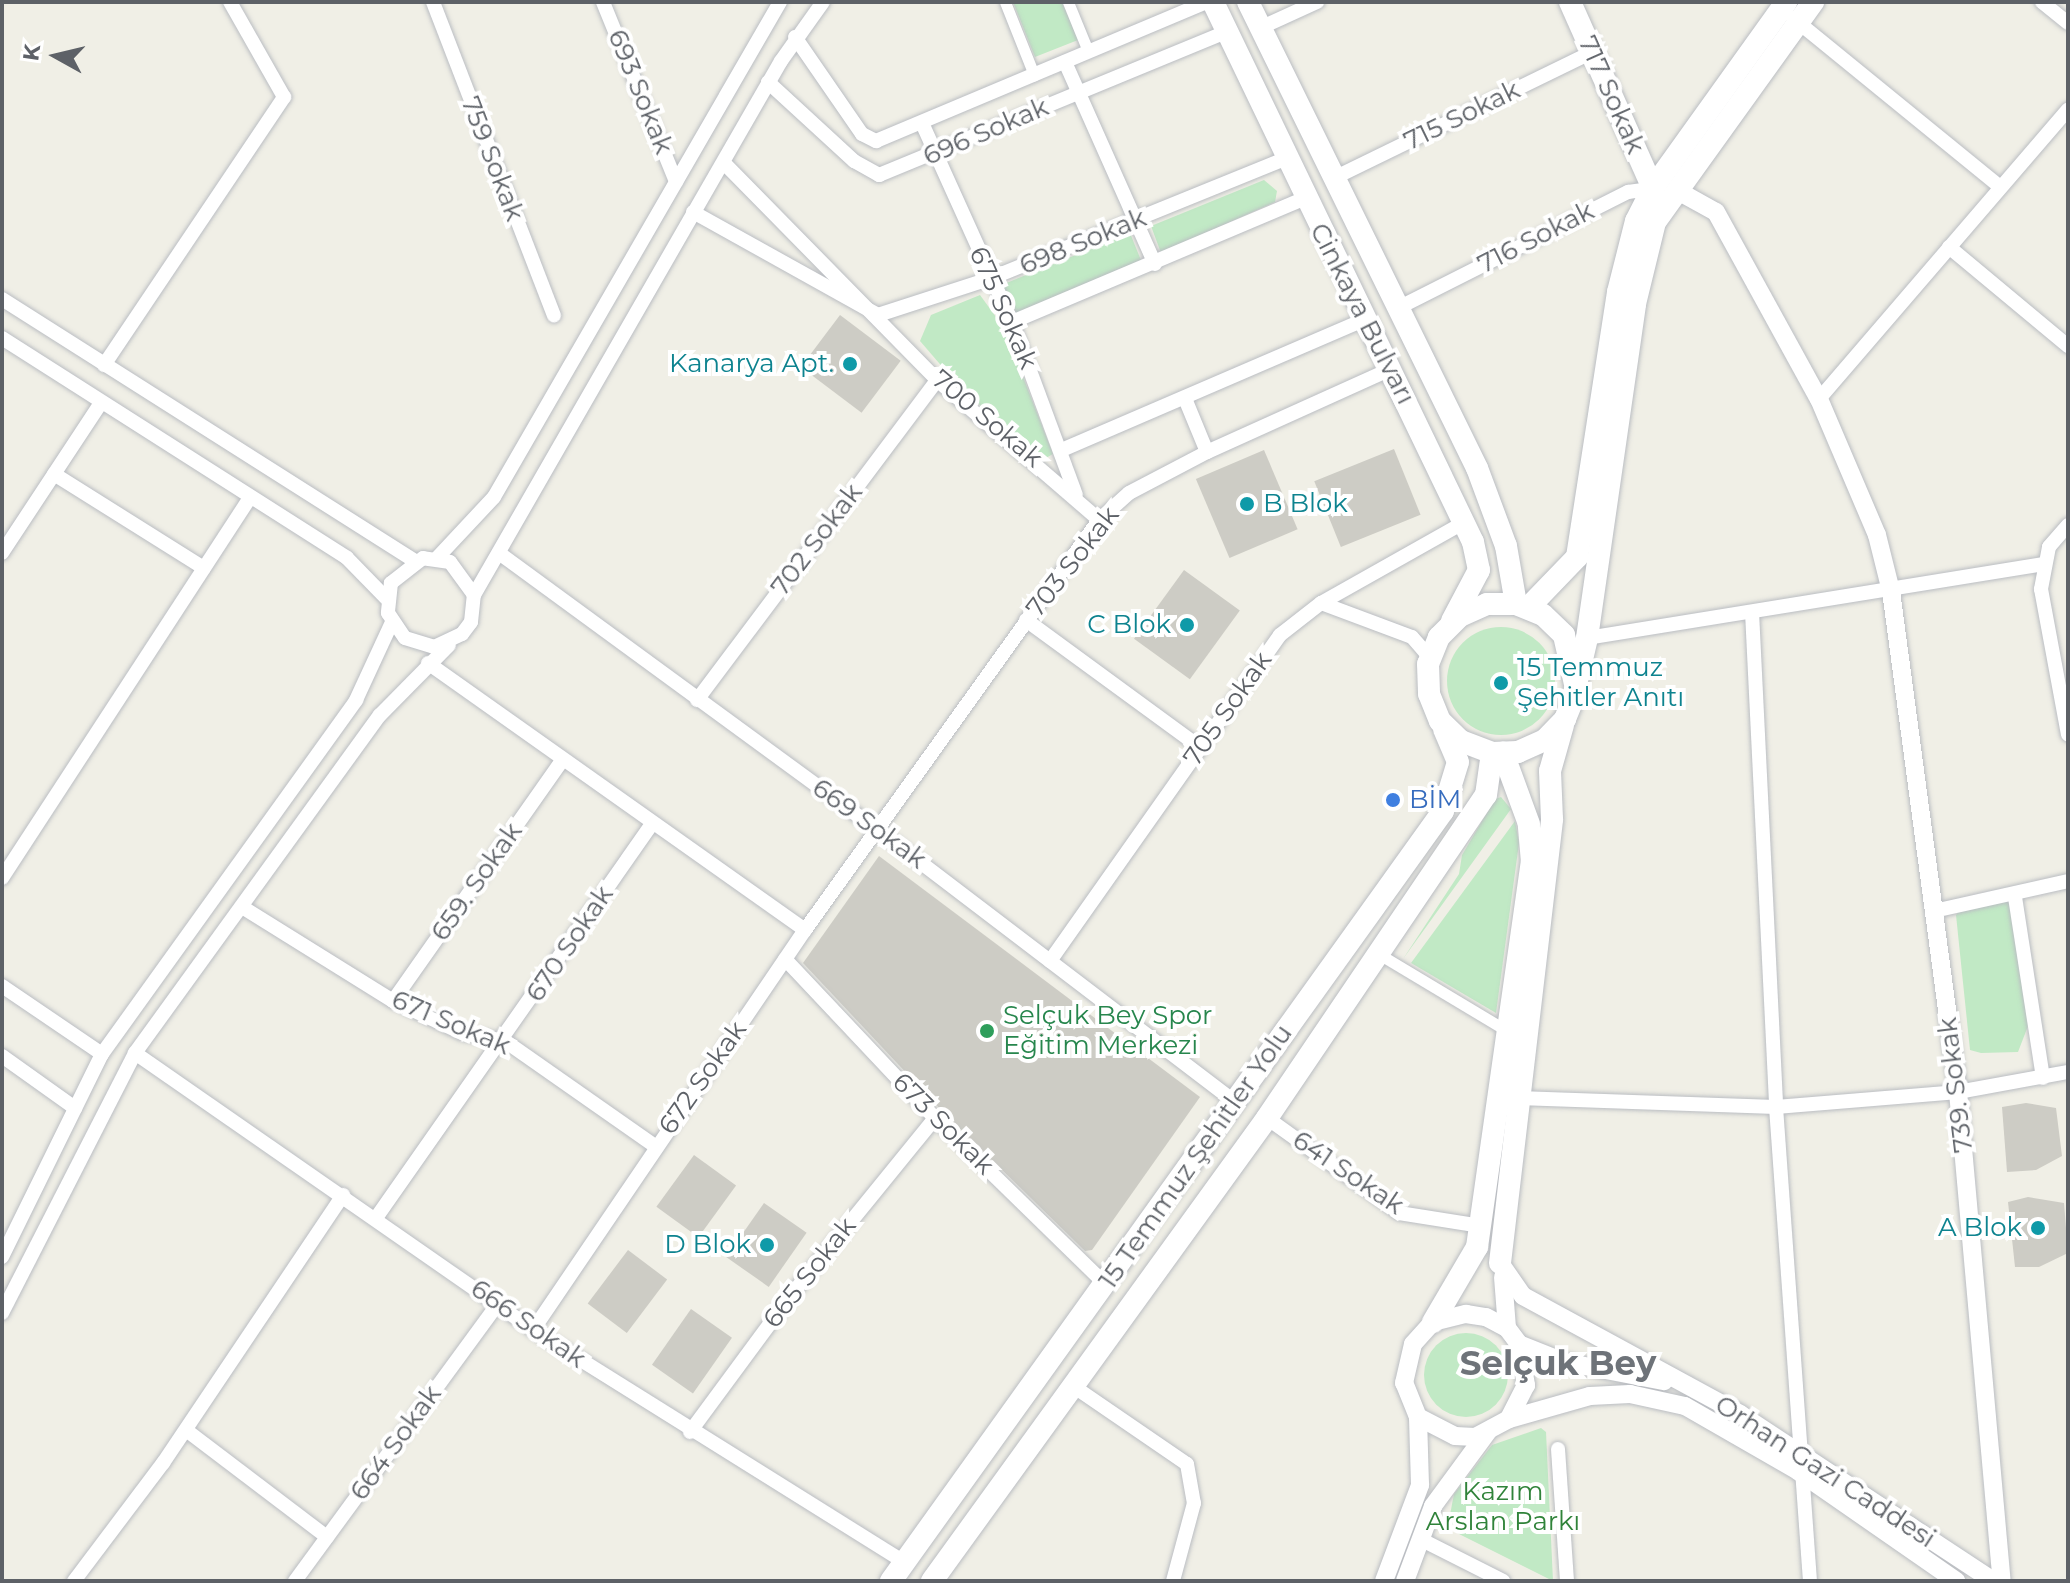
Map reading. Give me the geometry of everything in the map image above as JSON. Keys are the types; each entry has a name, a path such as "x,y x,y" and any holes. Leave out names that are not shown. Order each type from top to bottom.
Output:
{"main road":[{"name":"Cinkaya Bulvarı","path":"1210,2 1303,199 1366,319 1465,522 1479,570 1449,625"},
{"name":"Cinkaya Bulvarı","path":"1248,2 1332,179 1477,468 1506,546 1522,606"},
{"name":"717 Sokak","path":"1570,2 1653,188"},
{"path":"1522,606 1577,557 1618,292 1630,238 1653,188 1785,9 1813,2"},
{"path":"1500,1263 1552,819 1550,771 1587,638 1643,260 1655,222 1678,191 1785,9"},
{"path":"1565,719 1545,740 1497,753 1461,741 1440,721 1429,694 1431,659 1449,625 1487,604 1522,606 1564,635 1575,684"},
{"name":"15 Temmuz Şehitler Yolu","path":"891,1581 1443,811 1458,762 1440,721"},
{"path":"1433,1322 1471,1265 1481,1226 1532,842 1497,753"},
{"name":"15 Temmuz Şehitler Yolu","path":"932,1581 1267,1118 1379,954 1486,795 1497,753"}],"street":[{"path":"104,365 284,97 230,2"},
{"name":"759 Sokak","path":"433,2 554,315"},
{"name":"693 Sokak","path":"603,2 676,182"},
{"path":"437,558 494,497 780,2"},
{"path":"2,1313 135,1053 380,715 428,663 462,634 474,595 768,82 795,37 823,2"},
{"path":"1005,2 1034,75"},
{"path":"1068,2 1088,51"},
{"name":"696 Sokak","path":"795,37 870,140 922,123 1210,2"},
{"path":"1260,28 1317,2"},
{"path":"2042,2 2068,23"},
{"path":"1785,9 2000,187"},
{"name":"696 Sokak","path":"768,82 873,174 936,154 1226,32"},
{"name":"715 Sokak","path":"1332,179 1592,52"},
{"path":"1065,62 1081,91 1155,264"},
{"path":"1819,399 2068,109"},
{"name":"675 Sokak","path":"922,123 989,279 1012,322 1064,449 1076,495"},
{"name":"698 Sokak","path":"878,315 989,279 1285,159"},
{"name":"700 Sokak","path":"724,163 878,315 937,380 1076,495 1099,520"},
{"name":"716 Sokak","path":"1398,308 1628,192 1653,188 1678,191"},
{"name":"739. Sokak","path":"1678,191 1716,212 1819,399 1877,535 1891,591 1958,1092 2002,1581"},
{"name":"698 Sokak","path":"1012,322 1303,199"},
{"name":"700 Sokak","path":"693,212 878,315"},
{"path":"1949,247 2068,346"},
{"path":"2,299 415,561"},
{"path":"1064,449 1186,401 1366,319"},
{"path":"2,338 249,499 347,558 386,598 392,622 418,645 449,643 462,634"},
{"name":"703 Sokak","path":"878,830 1099,520 1129,493 1207,452 1391,369"},
{"name":"702 Sokak","path":"697,700 937,380"},
{"path":"1186,401 1207,452"},
{"path":"2,553 101,403"},
{"path":"54,474 204,568"},
{"path":"2,878 249,499"},
{"name":"705 Sokak","path":"1050,961 1280,635 1321,603 1465,522"},
{"path":"2068,525 2043,564 2068,735"},
{"name":"669 Sokak","path":"499,553 878,830 1235,1102"},
{"path":"386,598 399,571 415,561 437,558 462,570 474,595"},
{"path":"1587,638 2043,564"},
{"path":"1321,603 1412,637 1431,659"},
{"path":"1752,612 1776,1107 1810,1581"},
{"path":"1026,620 1201,748"},
{"path":"2,1257 102,1054 356,700 392,622"},
{"path":"428,663 561,762 805,930"},
{"name":"659. Sokak","path":"393,1001 561,762"},
{"name":"670 Sokak","path":"376,1218 505,1041 651,825"},
{"name":"672 Sokak","path":"533,1330 655,1146 878,830"},
{"path":"1934,911 2015,897 2068,881"},
{"path":"2015,897 2043,1078"},
{"name":"671 Sokak","path":"242,907 393,1001 462,1033 505,1041 655,1146"},
{"path":"1379,954 1508,1031"},
{"name":"673 Sokak","path":"785,959 935,1118 1105,1284"},
{"path":"2,986 102,1054"},
{"name":"666 Sokak","path":"135,1053 533,1330 690,1432 904,1562"},
{"path":"2,1056 75,1108"},
{"path":"1518,1098 1776,1107 1958,1092 2068,1072"},
{"name":"665 Sokak","path":"690,1432 788,1299 935,1118"},
{"name":"641 Sokak","path":"1267,1118 1399,1213 1481,1226"},
{"path":"74,1581 186,1430 343,1195"},
{"path":"1500,1263 1507,1328 1519,1344 1526,1385 1509,1419"},
{"name":"Orhan Gazi Caddesi","path":"1500,1263 1523,1296 1802,1454 1993,1581"},
{"name":"664 Sokak","path":"295,1581 498,1304"},
{"path":"1384,1581 1420,1485 1418,1417 1404,1383 1405,1364 1433,1322 1466,1314 1507,1328"},
{"path":"1519,1344 1564,1362 1689,1388"},
{"path":"1073,1386 1187,1464 1194,1503 1173,1581"},
{"path":"1418,1417 1455,1436 1489,1430 1509,1419 1556,1402 1630,1394 1685,1406 1802,1474 1956,1581"},
{"path":"186,1430 327,1537"},
{"path":"1405,1581 1450,1477 1489,1430"},
{"path":"1558,1449 1567,1581"},
{"path":"1422,1540 1503,1581"}],"green space":[{"path":"1013,2 1062,2 1078,40 1035,57"},
{"path":"1264,180 1277,191 1275,202 1161,253 1151,226"},
{"path":"1130,233 1142,263 1014,314 1002,285"},
{"path":"980,295 1004,328 1053,454 1044,459 964,392 920,341 931,315"},
{"path":"1501,627 1522,631 1539,643 1551,660 1555,681 1551,702 1539,719 1522,731 1501,735 1480,731 1463,719 1451,702 1447,681 1451,660 1463,643 1480,631"},
{"path":"1501,797 1511,809 1403,959 1459,874 1462,855 1495,799"},
{"path":"1515,821 1519,843 1496,1013 1411,963"},
{"path":"2000,898 2010,902 2033,1013 2018,1052 1981,1053 1970,1050 1956,915 1964,906"},
{"path":"1466,1333 1482,1336 1496,1345 1505,1359 1508,1375 1505,1391 1496,1405 1482,1414 1466,1417 1450,1414 1436,1405 1427,1391 1424,1375 1427,1359 1436,1345 1450,1336"},
{"name":"Kazım Arslan Parkı","path":"1541,1428 1546,1432 1553,1581 1459,1534 1449,1520 1454,1494 1492,1445"}],"building":[{"name":"Kanarya Apt.","path":"840,315 901,361 862,413 801,367"},
{"name":"B Blok","path":"1394,449 1421,515 1341,547 1314,481"},
{"name":"B Blok","path":"1264,450 1298,529 1229,558 1196,479"},
{"name":"C Blok","path":"1184,570 1240,611 1190,679 1134,639"},
{"name":"Selçuk Bey Spor Eğitim Merkezi","path":"879,856 1200,1097 1092,1250 1085,1251 942,1111 803,963"},
{"path":"2026,1103 2056,1108 2062,1156 2036,1170 2007,1172 2002,1107"},
{"path":"694,1155 736,1186 698,1237 656,1207"},
{"name":"A Blok","path":"2028,1197 2064,1203 2068,1253 2039,1267 2015,1267 2008,1202"},
{"name":"D Blok","path":"764,1203 807,1233 769,1287 726,1257"},
{"path":"628,1250 667,1279 627,1333 588,1304"},
{"path":"691,1309 732,1338 693,1393 652,1365"}],"place":[{"name":"Kanarya Apt.","path":"850,364"},
{"name":"B Blok","path":"1247,504"},
{"name":"C Blok","path":"1187,625"},
{"name":"15 Temmuz Şehitler Anıtı","path":"1501,683"},
{"name":"BİM","path":"1393,800"},
{"name":"Selçuk Bey Spor Eğitim Merkezi","path":"987,1031"},
{"name":"A Blok","path":"2038,1228"},
{"name":"D Blok","path":"767,1245"}],"district":[{"name":"Selçuk Bey","path":"1558,1364"}]}
